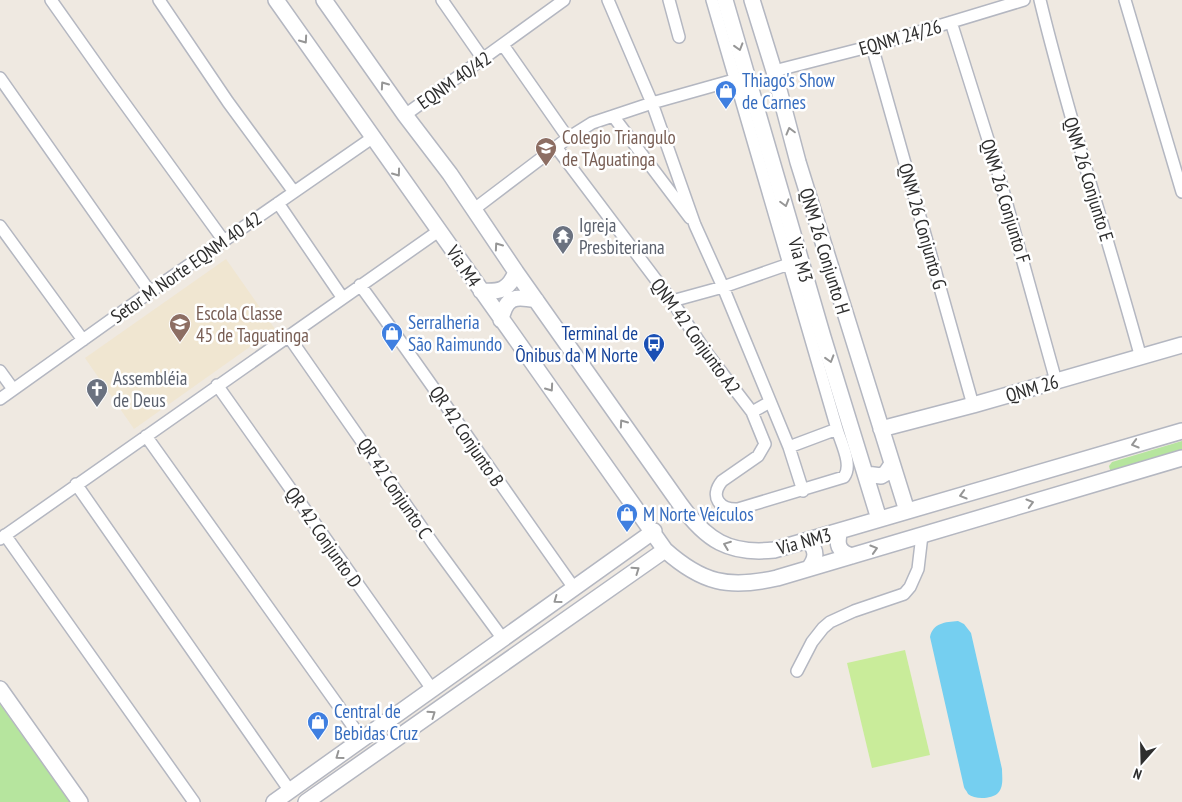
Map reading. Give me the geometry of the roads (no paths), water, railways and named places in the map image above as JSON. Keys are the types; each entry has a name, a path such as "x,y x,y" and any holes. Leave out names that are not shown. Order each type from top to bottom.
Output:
{"main road":[{"name":"Via M4","path":"276,0 372,138 440,230 501,320 654,531"},
{"name":"Via M4","path":"324,0 405,115 450,174 536,300"},
{"name":"Via M3","path":"725,0 742,77 775,170 823,337 879,519"},
{"path":"752,0 774,71"},
{"name":"QNM 26 Conjunto H","path":"774,71 798,162 881,429"},
{"path":"775,170 788,174 796,169 798,162"},
{"path":"481,291 495,292 502,290 513,280 516,272"},
{"path":"501,320 504,308 513,298 522,297 536,300"},
{"name":"Via NM3","path":"536,300 692,520 705,534 728,546 759,552 774,550 1182,431"},
{"name":"QNM 26","path":"881,429 973,406 1182,345"},
{"path":"881,429 907,512"},
{"path":"1109,452 1102,472 1114,478"},
{"name":"Via NM3","path":"654,531 665,550 683,566 697,573 720,581 738,583 758,582 1182,458"},
{"path":"1075,462 1084,471 1086,480 1080,488"},
{"path":"866,474 881,476 886,473 892,464"},
{"path":"274,802 654,531"},
{"path":"840,531 839,547 843,553 852,556"},
{"path":"808,540 814,546 816,552 814,563 809,568"},
{"path":"306,802 665,550"},
{"path":"607,564 619,582"},
{"path":"0,688 80,802"}],"street":[{"path":"51,0 224,241"},
{"path":"159,0 228,102 294,192"},
{"path":"442,0 483,59"},
{"name":"QNM 42 Conjunto A2","path":"608,0 652,103 695,226 723,286 790,447 803,491"},
{"path":"669,0 679,37"},
{"path":"712,0 742,77 789,264 848,465 847,474 844,478 738,509 730,510 723,506 717,500 718,486 722,481 758,456 764,448 764,440 752,412"},
{"name":"EQNM 24/26","path":"774,71 872,46 1024,0"},
{"name":"QNM 26 Conjunto E","path":"1040,0 1065,99 1141,358"},
{"path":"1125,0 1182,192"},
{"name":"EQNM 40/42","path":"405,115 503,45 557,2"},
{"name":"QNM 26 Conjunto F","path":"951,22 1001,183 1056,381"},
{"name":"EQNM 40/42","path":"503,45 568,138"},
{"name":"QNM 26 Conjunto G","path":"872,46 973,406"},
{"path":"473,210 592,122 742,77"},
{"path":"0,78 150,292"},
{"name":"QNM 42 Conjunto A2","path":"614,116 695,226"},
{"name":"Setor M Norte EQNM 40 42","path":"0,399 372,138"},
{"name":"QNM 42 Conjunto A2","path":"556,148 672,301 706,352 752,412 770,402"},
{"path":"278,203 342,297"},
{"path":"0,226 83,340"},
{"path":"194,802 35,575 2,537 440,230"},
{"path":"672,301 789,264"},
{"name":"QR 42 Conjunto B","path":"360,285 428,378 507,495 574,588"},
{"name":"QR 42 Conjunto C","path":"288,336 503,639"},
{"path":"0,371 13,389"},
{"name":"QR 42 Conjunto D","path":"217,385 432,689"},
{"path":"790,447 837,429"},
{"path":"146,436 362,739"},
{"path":"76,484 290,791"},
{"path":"797,671 812,642 830,622 854,611 904,594 910,587 918,568 922,535"}],"water":[{"path":"958,621 964,624 971,633 1002,769 1000,791 988,798 971,796 964,788 930,637 937,626"}],"place":[{"name":"Thiago's Show de Carnes","path":"726,110"},
{"name":"Colegio Triangulo de TAguatinga","path":"546,167"},
{"name":"Igreja Presbiteriana","path":"563,255"},
{"name":"Escola Classe 45 de Taguatinga","path":"180,343"},
{"name":"Serralheria São Raimundo","path":"392,352"},
{"name":"Terminal de Ônibus da M Norte","path":"654,363"},
{"name":"Assembléia de Deus","path":"97,408"},
{"name":"M Norte Veículos","path":"627,533"},
{"name":"Central de Bebidas Cruz","path":"318,741"}]}
